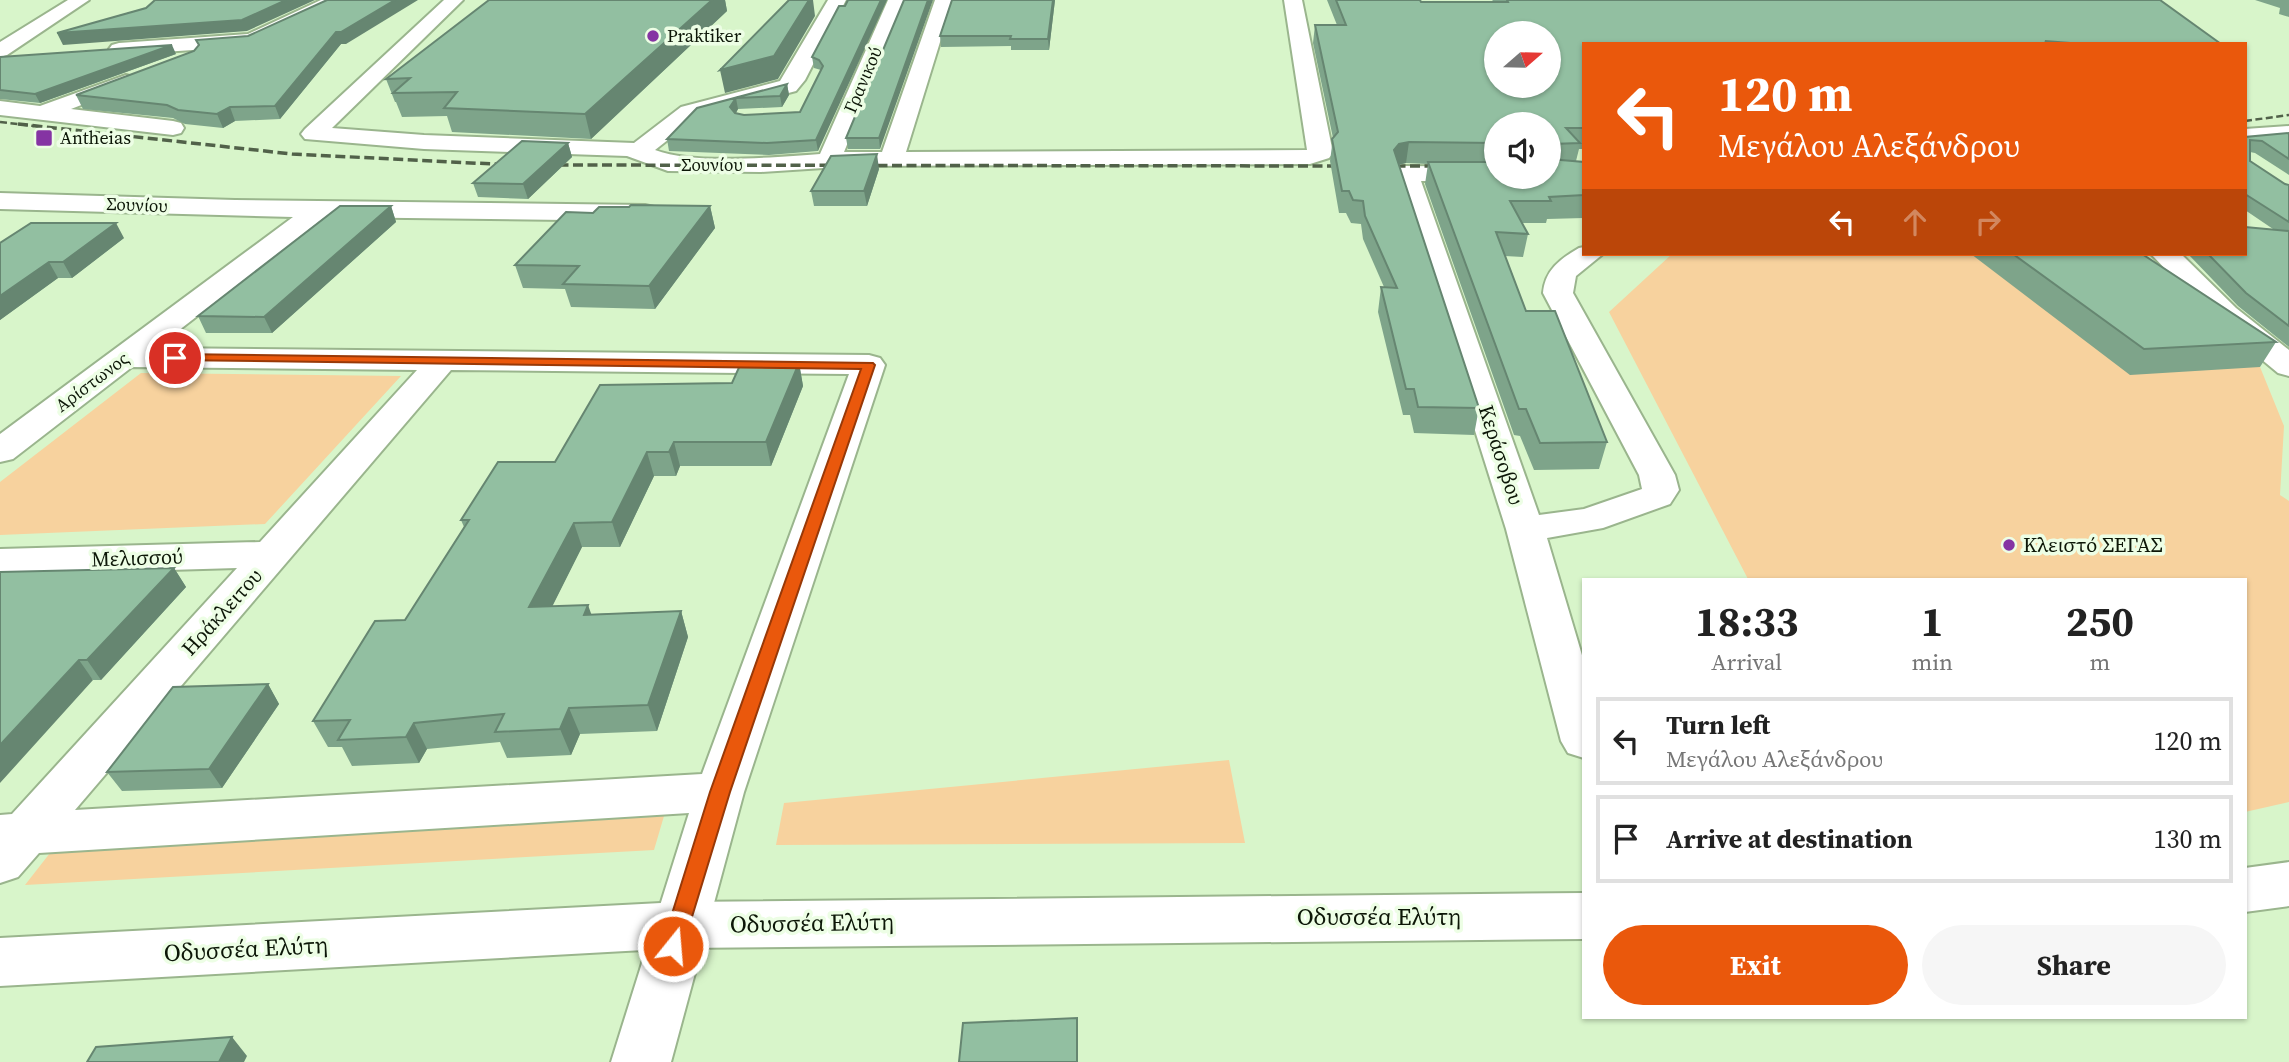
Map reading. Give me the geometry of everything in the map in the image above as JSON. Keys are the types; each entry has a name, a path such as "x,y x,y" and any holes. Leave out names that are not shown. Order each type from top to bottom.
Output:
{"street":[{"path":"0,51 80,0"},
{"path":"97,51 261,37 335,0"},
{"name":"Σουνίου","path":"454,0 313,134 438,143 636,150 668,164 761,165 892,158 1310,157 1321,153 1293,0"},
{"path":"797,107 817,77 817,35 836,0"},
{"name":"Γρανικού","path":"829,160 897,0"},
{"path":"892,158 944,0"},
{"path":"0,27 41,25"},
{"path":"817,35 934,34"},
{"path":"42,113 222,42"},
{"path":"0,58 28,56"},
{"path":"636,150 644,147 689,112 817,77 920,76"},
{"path":"0,108 173,128"},
{"path":"2247,136 2289,133"},
{"name":"Κεράσοβου","path":"1484,174 1406,173 1525,529 1582,734"},
{"name":"Σουνίου","path":"0,201 318,210 666,213"},
{"path":"35,227 69,203"},
{"name":"Αρίστωνος","path":"0,452 318,210"},
{"path":"1525,529 1590,520 1657,496 1661,490 1657,475 1559,293 1558,281 1565,268 1586,256"},
{"path":"2167,256 2225,314 2289,366"},
{"path":"125,357 869,365 720,792 641,1062"},
{"name":"Ηράκλειτου","path":"8,844 274,554 443,360"},
{"name":"Μελισσού","path":"0,562 274,554"},
{"path":"8,844 720,792"},
{"path":"2247,890 2289,884"},
{"name":"Οδυσσέα Ελύτη","path":"0,962 680,926 1582,916"}],"shaded area":[{"name":"Κλειστό ΣΕΓΑΣ","path":"1670,256 2098,256 2260,367 2284,426 2280,495 2289,501 2289,802 2247,812 2247,578 1747,578 1609,312"},
{"path":"141,373 401,376 265,524 0,535 0,482"},
{"path":"1229,760 1245,843 776,845 784,803"},
{"path":"664,816 654,850 25,885 50,853"}],"building":[{"path":"155,0 286,0 242,20 57,33 146,8"},
{"path":"327,0 395,0 341,32 336,32 275,106 230,107 217,114 178,110 167,105 76,95 194,51 199,45 196,40 248,36"},
{"path":"489,0 712,0 585,114 444,108 457,92 393,93 410,78 386,79"},
{"path":"789,0 809,0 774,56 720,70"},
{"path":"848,0 881,0 816,140 767,143 667,139 697,108 787,84 780,96 736,98 730,107 735,113 744,115 800,112 823,66 819,60 812,57 839,6 845,6"},
{"path":"904,0 928,0 879,138 846,138"},
{"path":"952,0 1053,0 1048,39 940,36"},
{"path":"1336,0 2160,0 2218,42 1582,42 1582,128 1566,128 1580,143 1561,144 1561,112 1484,112 1484,143 1409,142 1399,144 1394,150 1479,408 1418,407 1414,389 1406,389 1381,287 1397,288 1365,216 1363,201 1353,200 1349,191 1342,191 1332,139 1338,132 1315,25 1346,25"},
{"path":"172,45 35,94 0,90 0,57"},
{"path":"2289,133 2289,159 2262,141 2250,140 2250,161 2289,185 2289,222 2247,195 2247,137"},
{"path":"522,141 568,143 523,184 473,183"},
{"path":"877,154 864,191 811,191 831,156"},
{"path":"1561,160 1582,162 1582,195 1549,197 1551,201 1510,201 1528,234 1496,232 1526,311 1555,311 1607,442 1540,443 1526,409 1519,409 1428,162 1484,162 1484,189 1561,189"},
{"path":"340,206 391,206 264,317 198,316"},
{"path":"710,206 649,286 563,284 579,266 515,265 566,212 593,213 599,207"},
{"path":"31,223 116,223 63,262 49,262 0,296 0,243"},
{"path":"2247,227 2289,231 2289,326 2246,293 2210,256 2247,256"},
{"path":"2016,256 2145,256 2276,342 2144,349"},
{"path":"741,363 799,363 766,442 674,442 669,452 647,452 612,522 574,523 529,607 588,605 584,615 681,611 648,705 569,708 560,729 495,732 504,714 414,723 406,737 338,740 350,720 313,721 375,621 405,620 469,520 461,520 498,462 555,462 600,385 732,383"},
{"path":"174,568 87,660 79,660 0,745 0,572"},
{"path":"268,684 209,769 107,772 173,687"},
{"path":"1077,1018 1077,1062 959,1062 963,1023"},
{"path":"232,1037 219,1062 87,1062 96,1047"}],"railway":[{"path":"2247,121 2289,115"},
{"path":"0,122 34,126"},
{"path":"18,124 292,154 513,165"},
{"path":"544,165 1349,166"},
{"path":"1381,166 1447,166"}],"place":[{"name":"Praktiker","path":"653,36"},
{"name":"Antheias","path":"44,138"},
{"name":"Κλειστό ΣΕΓΑΣ","path":"2009,545"}],"route":[{"path":"175,358 869,365 720,792 673,946"}]}
